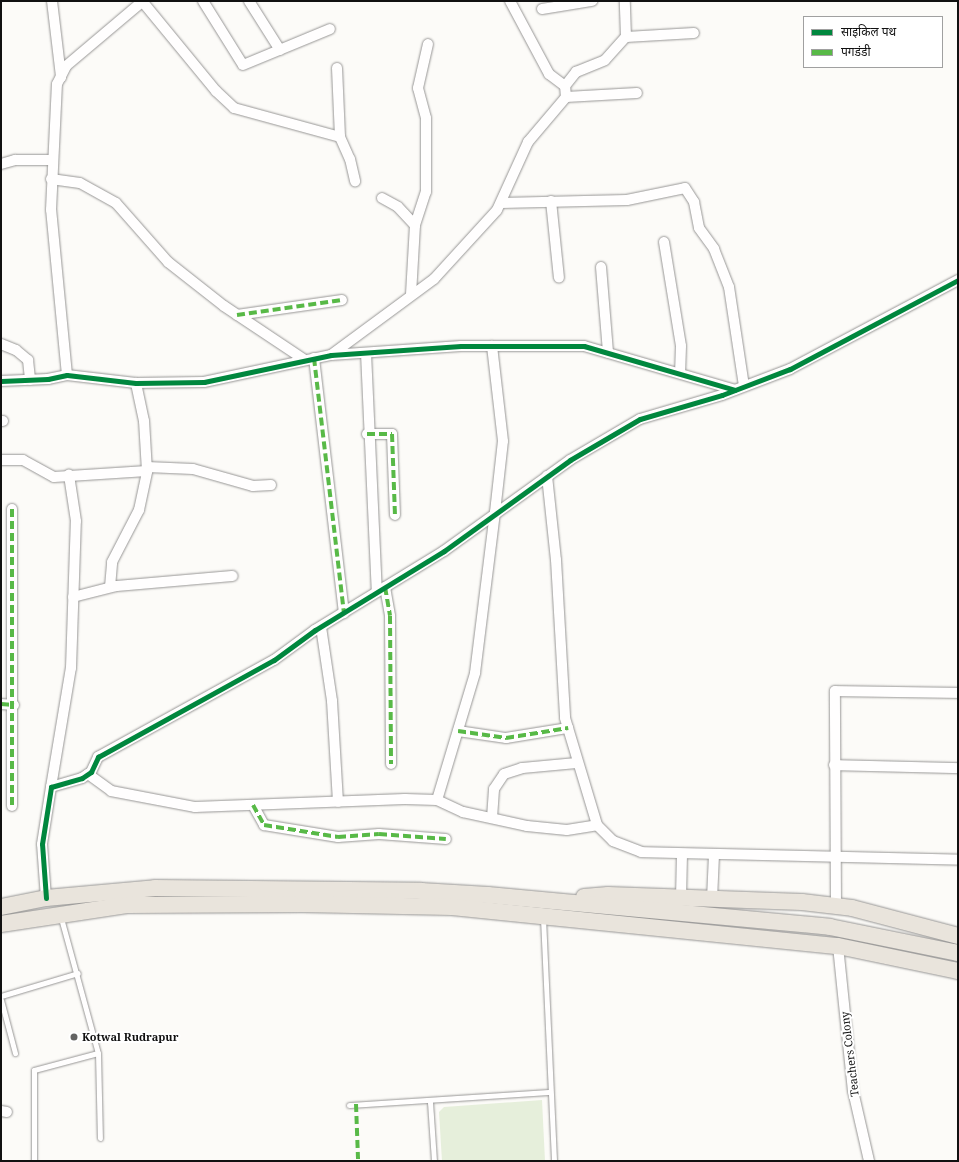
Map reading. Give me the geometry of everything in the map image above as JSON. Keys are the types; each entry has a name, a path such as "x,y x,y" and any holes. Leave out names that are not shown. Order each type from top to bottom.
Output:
{"highway":[{"path":"1,907 46,898 155,888 243,897"},
{"path":"544,907 608,895 836,906 906,920 958,936"},
{"path":"1,924 54,914 127,905 243,897 303,896 452,907 544,907 830,927 958,953"},
{"path":"46,898 54,914"},
{"path":"544,907 838,946 958,971"}],"street":[{"path":"52,1 61,77"},
{"path":"67,375 50,210 51,160 58,84 66,66 143,1 216,91 234,108 340,137"},
{"path":"203,1 243,65 330,30"},
{"path":"249,1 280,50"},
{"path":"510,1 549,74 565,86"},
{"path":"542,9 592,1"},
{"path":"625,1 626,38"},
{"path":"331,355 434,279 501,203 528,142 566,97 565,86 576,72 605,60 626,38 694,33"},
{"path":"411,295 415,225 426,192 426,118 418,88 428,44"},
{"path":"337,68 340,137 350,158 355,181"},
{"path":"566,97 636,93"},
{"path":"1,164 15,160 51,160"},
{"path":"51,179 80,183 116,203 168,262 237,315 309,359"},
{"path":"501,203 627,200 685,188 694,202 699,228 714,249 729,287 739,388"},
{"path":"382,198 398,207 415,225"},
{"path":"550,202 559,278"},
{"path":"664,242 682,346 680,373"},
{"path":"601,267 608,353"},
{"path":"51,787 88,774 98,757 274,660 321,627 444,551 495,512 547,476 640,419 739,388 790,369 958,280"},
{"path":"237,315 342,300"},
{"path":"1,344 16,350 28,360 30,380"},
{"path":"1,381 30,380 67,375 136,383 204,382 331,355 492,346 584,346 739,388"},
{"path":"437,800 475,672 495,512 503,441 492,346"},
{"path":"366,352 367,434 381,590 390,616 390,764"},
{"path":"309,359 344,613"},
{"path":"110,587 112,562 140,510 147,469 144,421 136,383"},
{"path":"367,434 392,434 394,515"},
{"path":"1,460 22,460 54,477 147,469 193,469 253,486 271,485"},
{"path":"46,898 42,844 71,668 76,522 69,475"},
{"path":"547,476 568,728 577,763 597,824 613,841 641,852 958,860"},
{"path":"12,509 14,704 12,806"},
{"path":"73,598 110,587 233,576"},
{"path":"321,627 332,701 338,802"},
{"path":"836,906 834,857 835,691 958,693"},
{"path":"1,704 14,704"},
{"path":"458,730 506,738 568,728"},
{"path":"492,818 494,789 504,774 522,768 577,763"},
{"path":"834,765 958,768"},
{"path":"88,774 111,791 188,806 437,800 463,812 567,830 597,824"},
{"path":"253,805 264,825 338,837 380,834 446,839"},
{"path":"681,898 682,854"},
{"path":"712,899 714,855"},
{"name":"Teachers Colony","path":"838,946 853,1091 869,1161"}],"lane":[{"path":"544,907 550,1092 554,1161"},
{"path":"54,914 78,973 98,1053 100,1138"},
{"path":"1,996 78,973"},
{"path":"1,1000 16,1054"},
{"path":"34,1161 34,1070 98,1053"},
{"path":"350,1105 430,1102 550,1092"},
{"path":"430,1102 434,1161"}],"green space":[{"path":"542,1100 545,1161 442,1161 439,1112 444,1107"}],"marked path":[{"path":"237,315 342,300"},
{"path":"314,358 344,613"},
{"path":"367,434 392,434 395,515"},
{"path":"12,509 12,806"},
{"path":"385,587 390,616 391,764"},
{"path":"1,704 14,705"},
{"path":"458,731 506,738 568,728"},
{"path":"253,805 264,825 338,837 379,834 446,839"},
{"path":"356,1104 358,1159"}],"cycle path":[{"path":"46,898 42,844 51,787 82,778 91,772 98,757 274,660 315,630 444,551 570,460 640,419 722,395 790,369 958,280"},
{"path":"1,381 48,379 67,375 136,383 204,382 331,355 461,346 584,346 735,390"}],"place":[{"name":"Kotwal Rudrapur","path":"74,1037"}]}
